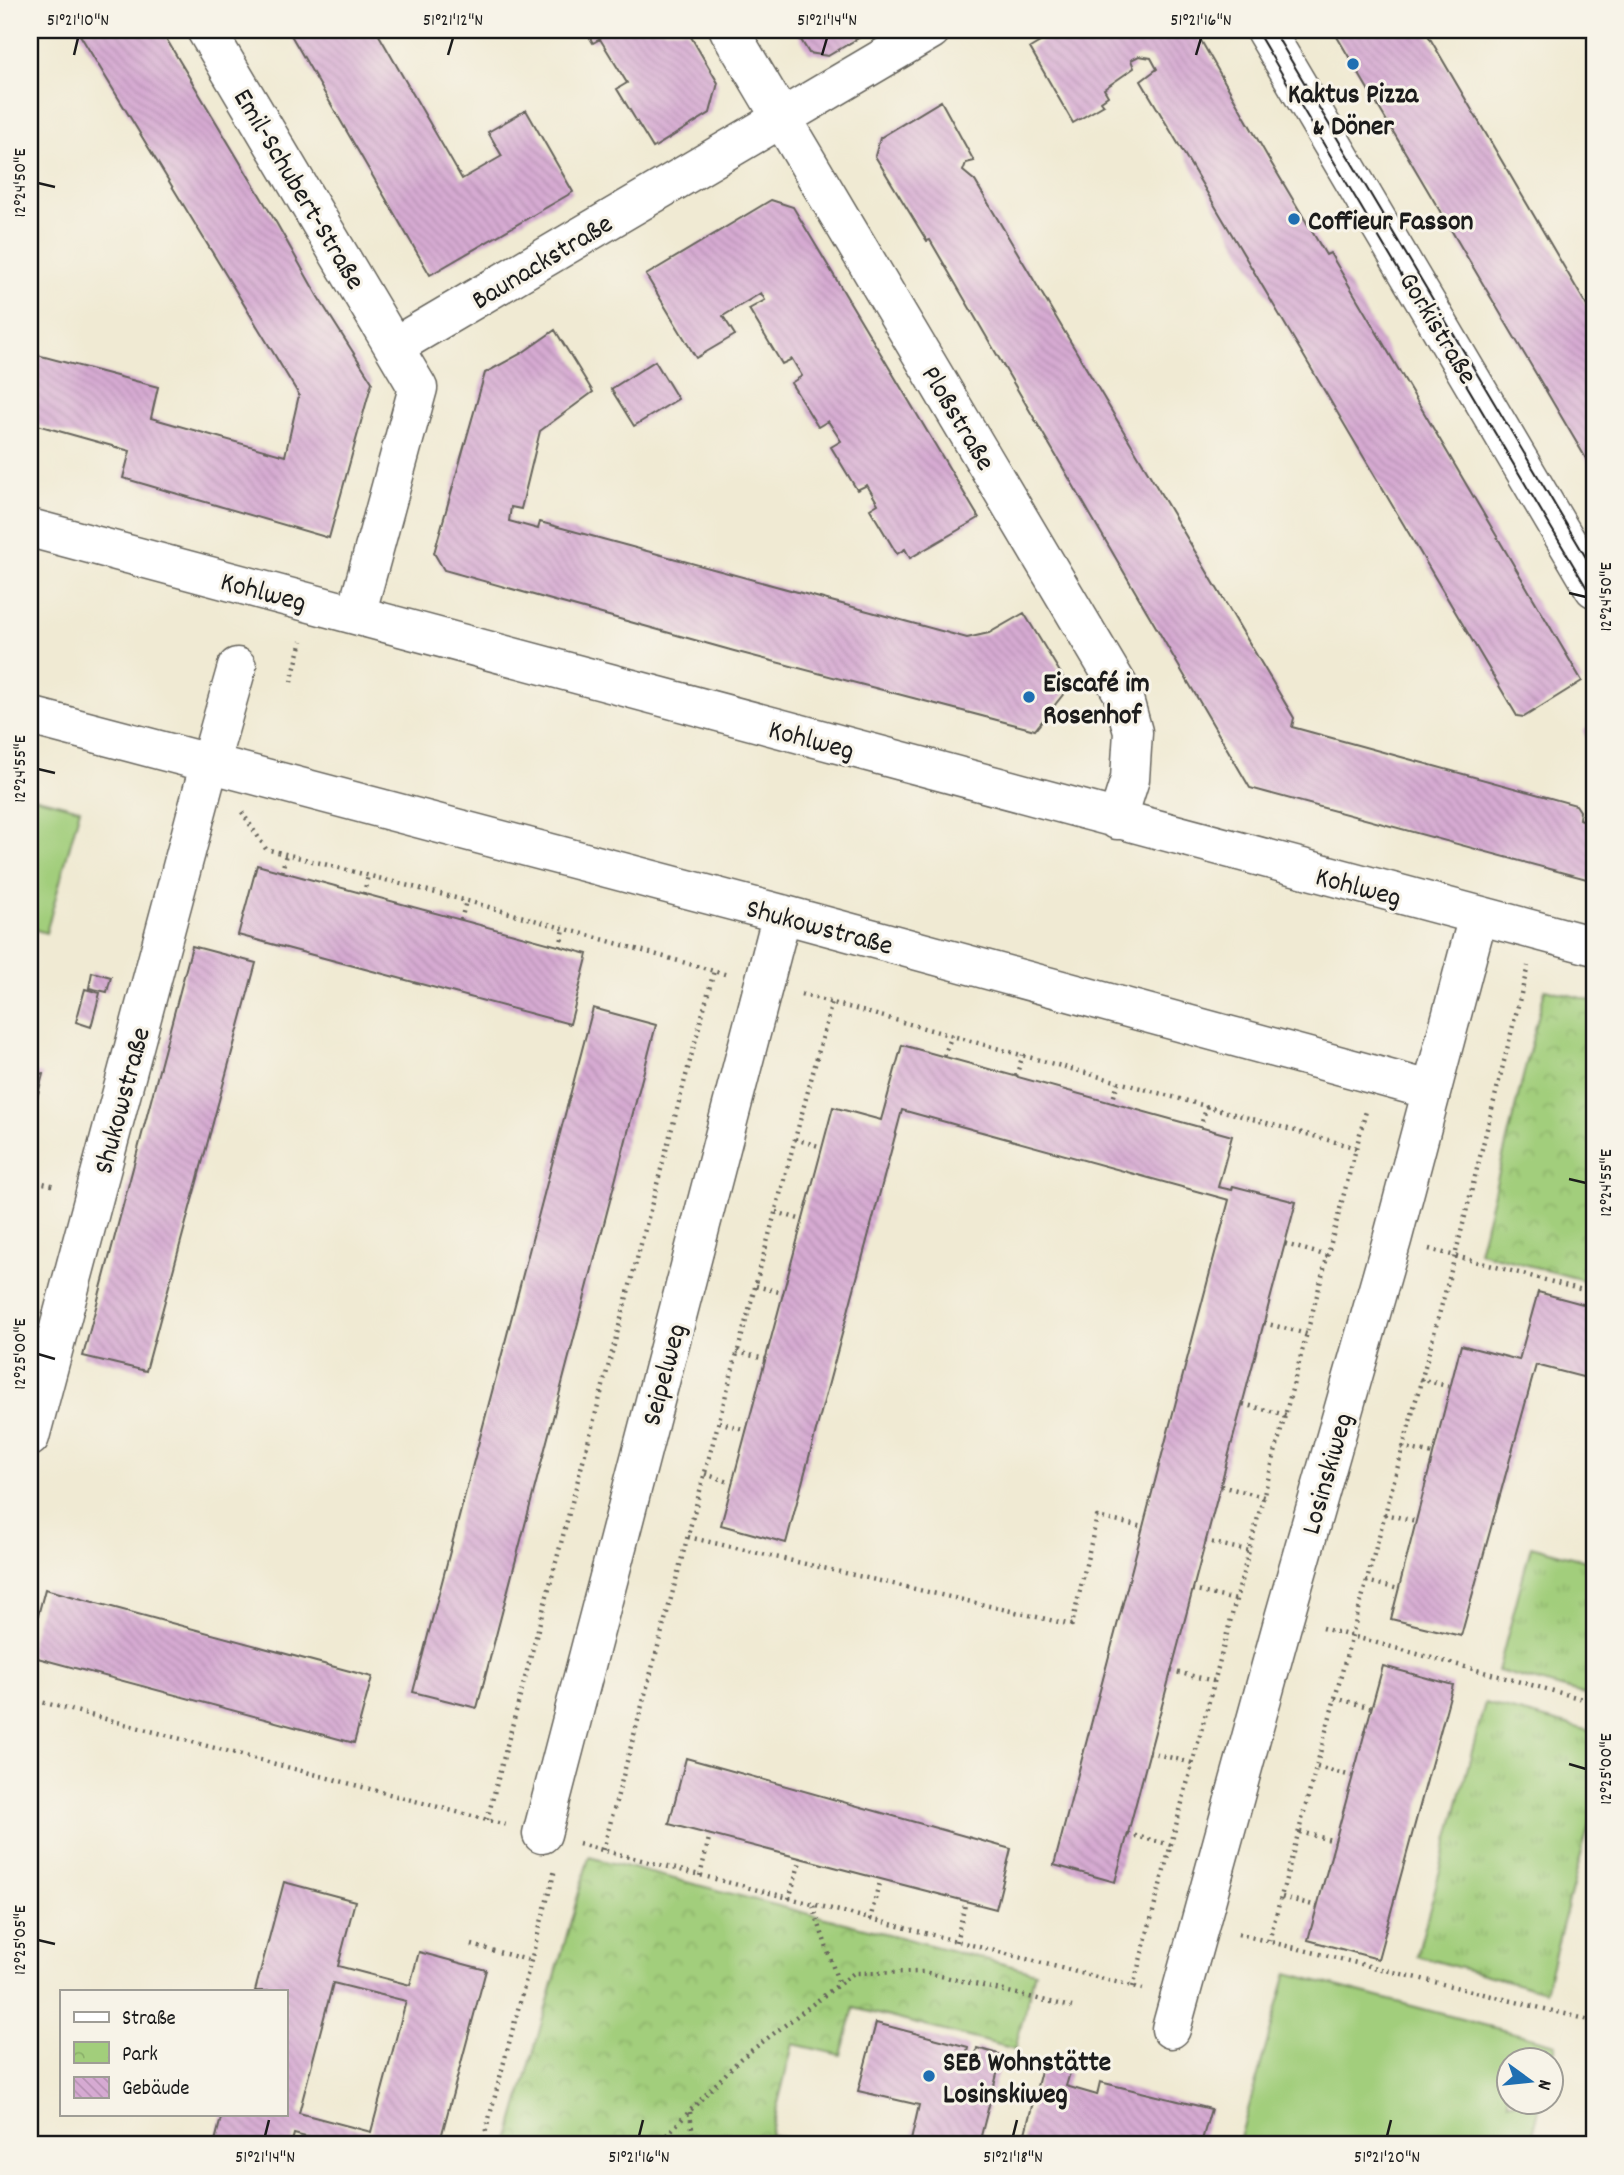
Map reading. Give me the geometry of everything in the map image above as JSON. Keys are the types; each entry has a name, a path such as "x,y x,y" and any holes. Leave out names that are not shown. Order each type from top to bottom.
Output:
{"street":[{"name":"Emil-Schubert-Straße","path":"206,30 395,346"},
{"name":"Ploßstraße","path":"729,30 1122,692 1133,732 1130,779 1117,820"},
{"name":"Baunackstraße","path":"395,346 931,30"},
{"name":"Gorkistraße","path":"1265,30 1594,587"},
{"path":"356,615 418,388 395,346"},
{"name":"Kohlweg","path":"30,528 1594,946"},
{"name":"Shukowstraße","path":"30,1437 237,667"},
{"name":"Shukowstraße","path":"30,716 782,914 1430,1090"},
{"name":"Seipelweg","path":"542,1835 782,914"},
{"name":"Losinskiweg","path":"1171,2029 1392,1240 1478,916"}],"path":[{"path":"291,682 300,646"},
{"path":"210,762 266,849 466,901 1357,1147"},
{"path":"282,872 286,854"},
{"path":"364,894 368,875"},
{"path":"461,920 466,901"},
{"path":"560,947 564,929"},
{"path":"1537,932 1455,1256 1269,1941 1594,2021"},
{"path":"487,1820 714,971"},
{"path":"603,1850 832,1002"},
{"path":"944,1056 952,1035"},
{"path":"1016,1076 1023,1055"},
{"path":"30,1699 542,1835 1133,1987 1375,1076"},
{"path":"1112,1103 1118,1082"},
{"path":"1200,1128 1207,1106"},
{"path":"795,1139 822,1147"},
{"path":"776,1212 803,1220"},
{"path":"1392,1240 1594,1293"},
{"path":"1285,1244 1328,1256"},
{"path":"756,1286 783,1293"},
{"path":"1264,1323 1307,1334"},
{"path":"737,1352 765,1359"},
{"path":"1420,1379 1451,1387"},
{"path":"1243,1404 1286,1415"},
{"path":"719,1422 746,1430"},
{"path":"1402,1447 1433,1454"},
{"path":"705,1474 732,1483"},
{"path":"1221,1486 1264,1497"},
{"path":"1384,1514 1416,1521"},
{"path":"688,1537 1072,1625 1097,1517 1143,1527"},
{"path":"1205,1541 1249,1551"},
{"path":"1366,1581 1399,1589"},
{"path":"1192,1590 1236,1601"},
{"path":"1284,1618 1594,1702"},
{"path":"1171,1671 1214,1681"},
{"path":"1335,1698 1371,1708"},
{"path":"1149,1752 1192,1763"},
{"path":"1317,1767 1352,1776"},
{"path":"1300,1832 1335,1841"},
{"path":"700,1875 710,1834"},
{"path":"1128,1834 1171,1845"},
{"path":"482,2145 561,1848 542,1835"},
{"path":"789,1899 801,1858"},
{"path":"870,1920 880,1879"},
{"path":"1282,1897 1317,1906"},
{"path":"956,1942 966,1901"},
{"path":"813,1905 839,1985"},
{"path":"472,1945 532,1961"},
{"path":"657,2145 740,2059 854,1973 924,1972 1072,2007"},
{"path":"690,2112 694,2145"}],"green space":[{"path":"30,796 80,809 46,933 30,928"},
{"path":"1545,989 1594,1001 1594,1283 1479,1252"},
{"path":"1531,1546 1594,1563 1594,1697 1498,1671"},
{"path":"1485,1703 1594,1732 1594,1806 1545,1991 1417,1956"},
{"path":"589,1857 1035,1972 1015,2049 854,2008 841,2055 793,2044 770,2135 815,2145 507,2145"},
{"path":"1287,1973 1556,2044 1494,2046 1494,2116 1537,2116 1530,2145 1238,2145"}],"building":[{"path":"77,30 161,30 318,297 372,382 329,538 123,478 130,451 30,423 30,353 158,387 151,418 285,456 299,395"},
{"path":"288,30 376,30 462,179 502,156 488,132 526,110 573,192 430,275"},
{"path":"585,30 687,30 718,83 710,113 653,148 617,89 627,83 600,39 593,43"},
{"path":"795,30 872,30 828,56 809,53"},
{"path":"1060,30 1195,30 1270,161 1326,255 1330,253 1582,681 1524,717 1517,716 1141,81 1157,69 1151,58 1139,56 1131,60 1134,68 1104,89 1108,96 1101,101 1104,105 1073,123 1030,48"},
{"path":"1333,30 1425,30 1594,318 1594,472"},
{"path":"941,101 974,161 966,163 963,171 975,181 1294,718 1292,727 1576,805 1580,811 1579,819 1594,823 1594,881 1250,788 930,240 927,241 875,156 880,138"},
{"path":"771,200 793,207 979,518 910,558 905,549 897,554 870,509 878,504 867,485 857,490 831,447 841,441 828,421 818,427 791,383 802,376 792,359 782,364 749,309 765,300 761,293 723,316 735,335 696,358 646,275"},
{"path":"555,330 593,392 540,431 521,509 511,507 509,521 538,529 540,522 967,638 989,633 1024,613 1069,687 1035,730 734,651 444,570 434,553 485,373 522,353"},
{"path":"655,361 678,399 634,426 611,389"},
{"path":"1594,724 1594,751 1583,731"},
{"path":"257,865 588,954 570,1024 238,935"},
{"path":"192,946 256,963 146,1371 83,1356"},
{"path":"92,972 111,977 107,992 89,988"},
{"path":"85,989 100,993 91,1027 76,1022"},
{"path":"593,1008 656,1025 477,1708 413,1692"},
{"path":"902,1045 1232,1136 1218,1187 1232,1190 1233,1186 1296,1202 1115,1882 1054,1865 1229,1200 902,1110 786,1543 721,1525 833,1107 881,1120"},
{"path":"30,1071 43,1074 31,1122 30,1122"},
{"path":"1538,1292 1594,1307 1594,1380 1536,1365 1461,1636 1391,1619 1461,1345 1519,1360"},
{"path":"45,1589 372,1677 354,1743 30,1656 30,1646"},
{"path":"1383,1666 1453,1685 1378,1959 1308,1940"},
{"path":"686,1758 1011,1849 996,1909 669,1824"},
{"path":"284,1882 355,1901 338,1966 410,1985 419,1952 486,1970 439,2145 337,2145 294,2134 291,2145 214,2145 221,2116 287,2116 287,1990 255,1990","holes":["333,1983 406,2001 371,2132 299,2113"]},
{"name":"SEB Wohnstätte Losinskiweg","path":"876,2023 968,2047 965,2060 974,2062 977,2048 1002,2055 981,2136 1014,2145 910,2145 919,2105 858,2091"},
{"name":"SEB Wohnstätte Losinskiweg","path":"1042,2067 1070,2073 1066,2086 1097,2095 1100,2082 1211,2109 1202,2140 1192,2138 1190,2145 1022,2145"}],"tram line":[{"path":"1256,30 1594,600"},
{"path":"1273,30 1594,571"}],"place":[{"name":"Kaktus Pizza & Döner","path":"1353,64"},
{"name":"Coffieur Fasson","path":"1294,219"},
{"name":"Eiscafé im Rosenhof","path":"1029,697"},
{"name":"SEB Wohnstätte Losinskiweg","path":"929,2076"}]}
